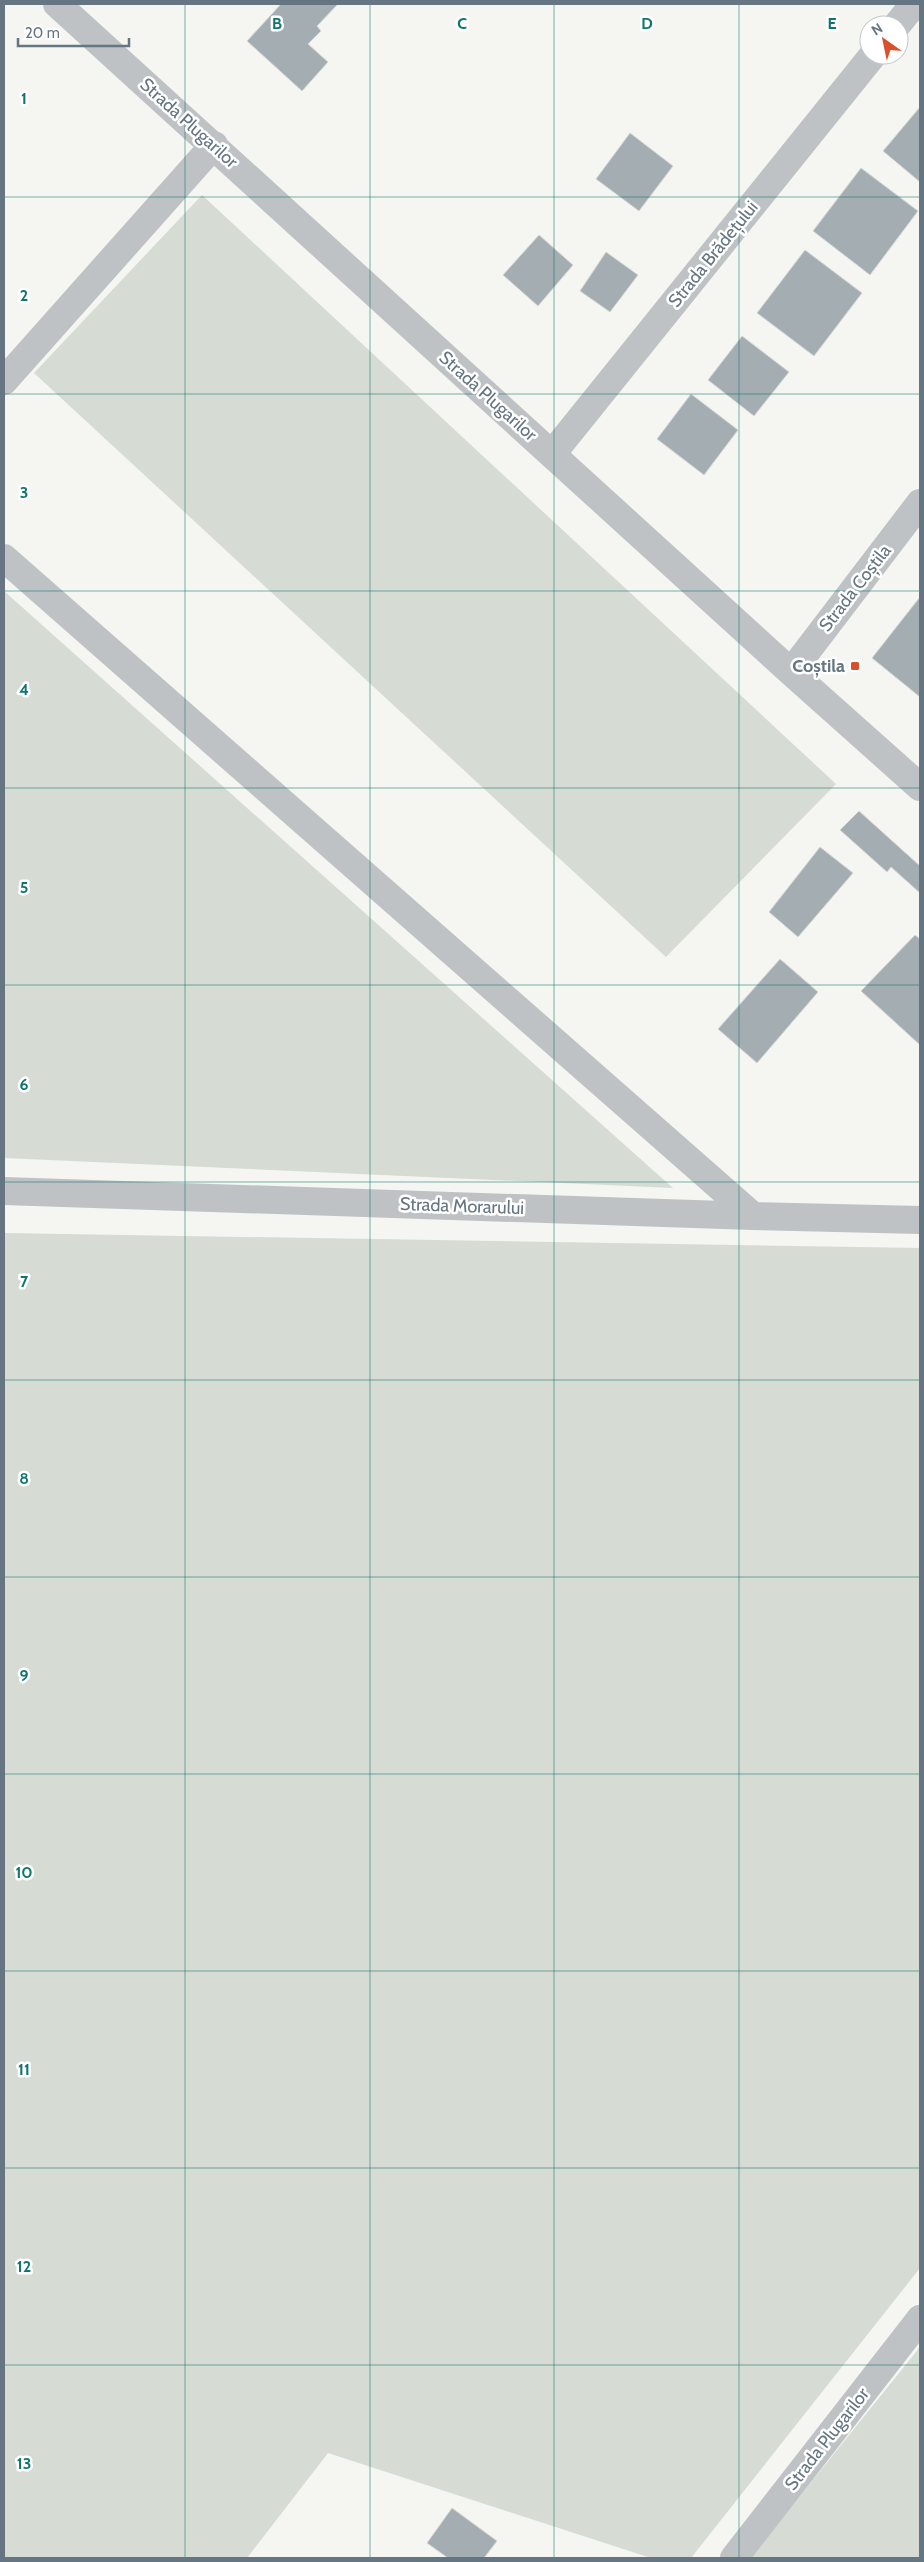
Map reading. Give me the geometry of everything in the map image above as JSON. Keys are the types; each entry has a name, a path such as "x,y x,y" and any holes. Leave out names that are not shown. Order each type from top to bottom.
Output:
{"street":[{"name":"Strada Plugarilor","path":"57,4 791,672 920,787"},
{"path":"905,15 914,4"},
{"name":"Strada Brădețului","path":"552,454 865,65"},
{"path":"4,381 214,146"},
{"name":"Strada Coștila","path":"791,672 920,504"},
{"path":"4,558 753,1216"},
{"name":"Strada Morarului","path":"4,1191 920,1220"},
{"name":"Strada Plugarilor","path":"734,2558 920,2319"}],"shaded area":[{"path":"202,195 836,784 666,957 34,373"},
{"path":"4,591 673,1188 4,1158"},
{"path":"4,1233 920,1248 920,2268 691,2558 651,2558 328,2453 247,2558 4,2558"},
{"path":"920,2347 920,2558 750,2558"}],"building":[{"path":"281,4 338,4 317,26 321,31 308,44 328,62 302,91 247,41"},
{"path":"920,107 920,182 883,151"},
{"path":"630,133 673,166 639,211 596,179"},
{"path":"861,168 918,211 870,275 813,231"},
{"path":"539,235 573,265 538,306 503,275"},
{"path":"805,250 862,293 814,356 757,313"},
{"path":"606,252 638,275 610,312 580,291"},
{"path":"742,336 789,372 754,416 708,380"},
{"path":"691,394 738,430 704,475 657,439"},
{"path":"920,597 920,697 872,658"},
{"path":"859,811 920,866 920,893 891,867 887,872 840,830"},
{"path":"820,847 853,873 798,937 769,912"},
{"path":"915,935 920,939 920,1045 861,991"},
{"path":"780,959 818,992 757,1063 718,1029"},
{"path":"452,2508 497,2541 484,2558 448,2558 427,2543"}],"place":[{"name":"Coștila","path":"855,666"}]}
